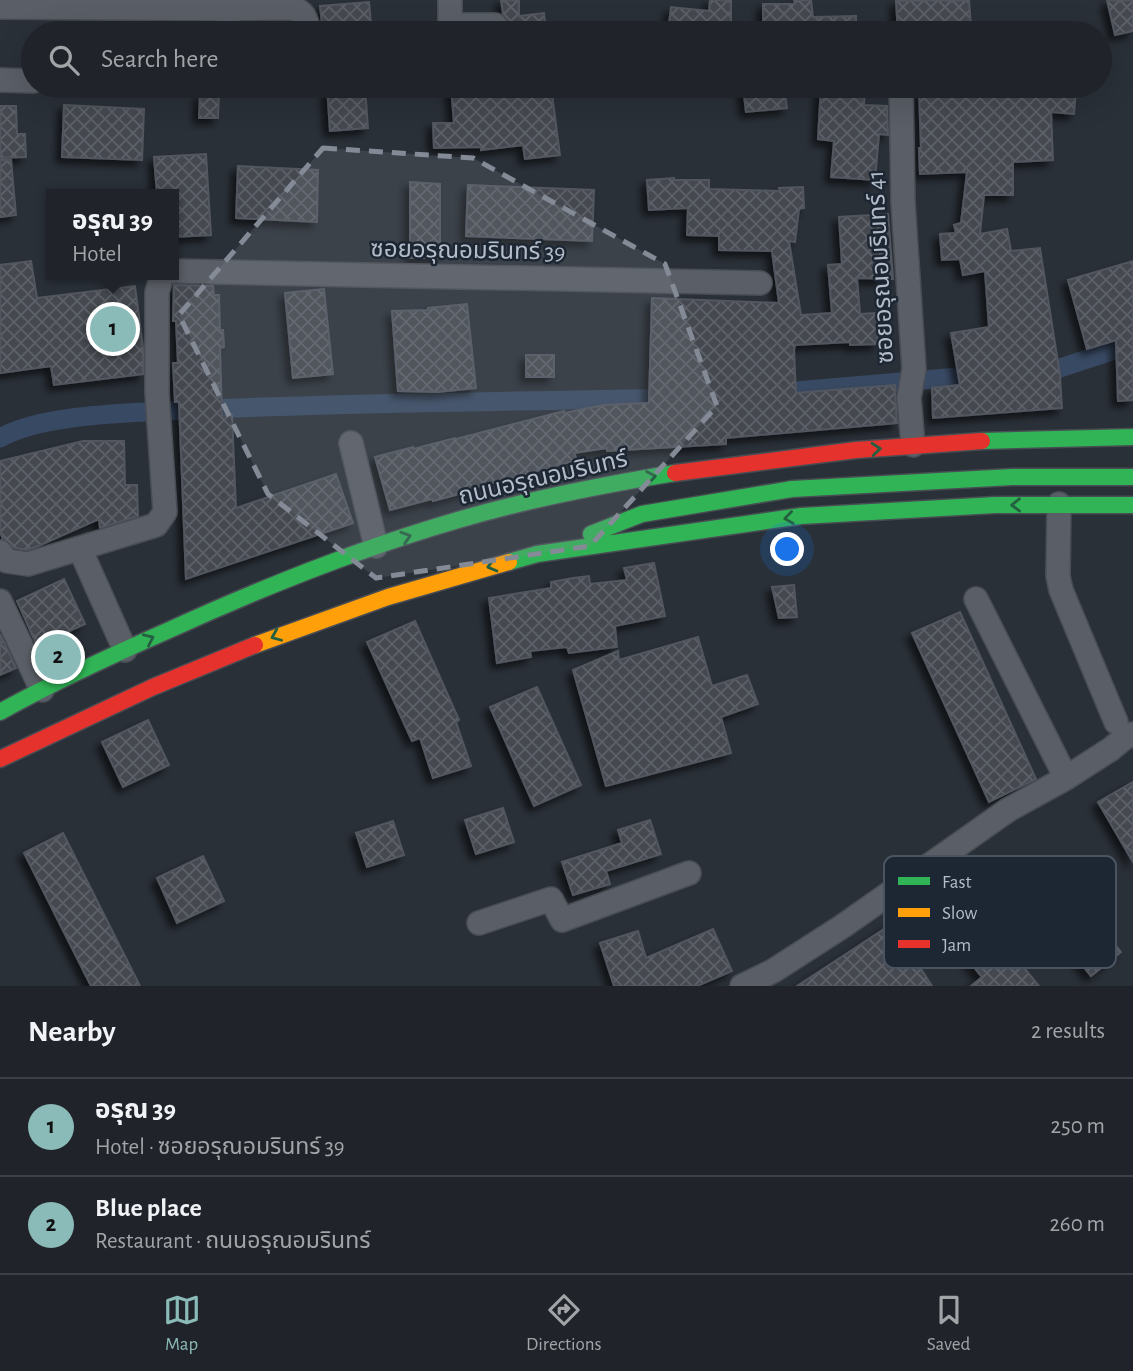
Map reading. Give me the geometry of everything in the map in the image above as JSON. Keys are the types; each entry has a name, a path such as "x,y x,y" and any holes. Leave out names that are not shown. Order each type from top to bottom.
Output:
{"main road":[{"name":"ถนนอรุณอมรินทร์","path":"1,711 125,650 288,578 459,520 549,497 639,479 814,454 914,445 1071,437 1133,437"},
{"path":"0,759 153,687 286,632 388,597 537,554 642,514 792,488 1012,477 1133,477"},
{"path":"537,554 801,516 995,505 1133,505"},
{"path":"0,772 62,730"}],"street":[{"path":"450,0 451,21"},
{"path":"0,7 291,8 305,15 306,21"},
{"path":"228,9 228,21"},
{"path":"0,80 21,81"},
{"name":"ซอยอรุณอมรินทร์ 41","path":"901,98 903,202 912,380 909,398 914,445"},
{"name":"ซอยอรุณอมรินทร์ 39","path":"179,271 760,283"},
{"path":"0,552 7,561 28,564 156,525 161,519 165,512 157,393 157,292 161,280"},
{"path":"351,443 376,546"},
{"path":"943,856 1008,810 1066,778 1123,739 1124,728 1061,590 1058,576 1059,505"},
{"path":"80,549 125,650"},
{"path":"976,599 1066,778"},
{"path":"0,601 42,691"},
{"path":"479,923 551,899 562,920 689,873"},
{"path":"742,986 779,978 843,926 884,897"}],"highlighted area":[{"path":"323,148 473,158 665,264 717,406 590,546 376,578 268,494 179,315"}],"building":[{"path":"501,0 519,0 519,16 544,13 545,21 507,21"},
{"path":"710,0 731,0 731,21 669,21 671,7 709,11"},
{"path":"794,0 811,0 813,17 856,16 856,21 763,21 763,4 795,4"},
{"path":"969,0 971,21 897,21 896,1"},
{"path":"1107,0 1133,0 1133,31 1115,35"},
{"path":"369,2 371,21 322,21 320,6"},
{"path":"200,98 219,98 218,118 199,118"},
{"path":"328,98 366,98 368,128 330,131"},
{"path":"452,98 553,98 560,155 525,159 523,145 481,150 481,147 434,148 433,123 454,123"},
{"path":"744,98 786,98 787,108 746,112"},
{"path":"820,98 864,98 864,105 887,106 888,135 879,134 875,180 831,177 834,141 818,139"},
{"path":"919,98 1075,98 1074,114 1051,112 1053,160 1013,162 1013,195 984,195 980,234 1007,229 1011,251 1040,248 1060,375 1062,408 933,418 932,388 960,385 951,333 989,327 985,271 963,275 960,259 942,260 940,234 956,233 954,225 961,223 967,172 920,174"},
{"path":"64,105 144,109 142,160 62,157"},
{"path":"0,106 16,106 17,134 25,134 26,157 0,158"},
{"path":"206,154 211,235 179,237 179,189 157,189 154,157"},
{"path":"0,160 11,160 16,215 0,217"},
{"path":"238,166 318,170 317,222 236,218"},
{"path":"647,180 709,180 709,189 780,191 779,188 803,187 804,208 799,209 795,242 789,241 801,315 832,313 828,265 842,264 839,217 888,214 893,279 857,278 860,314 876,313 878,344 850,345 850,342 795,345 794,350 796,393 895,385 897,423 726,438 726,444 607,451 607,448 574,453 577,460 433,501 432,499 390,510 375,457 564,411 604,405 649,403 652,298 779,303 772,251 719,250 719,236 687,235 688,208 649,210"},
{"path":"410,182 440,184 440,258 410,258"},
{"path":"468,185 594,190 592,241 466,236"},
{"path":"31,261 37,298 135,286 143,348 143,374 54,385 51,366 0,373 0,265"},
{"path":"1133,261 1133,400 1118,401 1116,340 1087,349 1068,280"},
{"path":"174,285 213,286 214,295 219,295 220,330 223,330 224,347 220,348 222,416 232,415 236,508 336,474 353,523 186,579 179,402 175,402 173,363 178,363 176,321 173,321"},
{"path":"324,289 333,374 293,378 285,293"},
{"path":"467,304 476,388 437,392 398,391 392,311 428,310"},
{"path":"526,355 554,355 554,377 526,377"},
{"path":"83,441 124,441 125,485 137,485 138,516 100,528 99,519 36,547 27,550 15,548 3,539 0,532 0,461"},
{"path":"654,563 665,616 615,626 617,647 569,653 567,647 530,651 531,657 497,663 489,598 551,588 551,582 573,578 589,576 590,584 627,580 624,568"},
{"path":"64,579 85,624 37,646 17,601"},
{"path":"794,585 797,617 779,618 772,587"},
{"path":"960,612 1036,779 989,802 912,633"},
{"path":"415,621 459,720 456,722 471,766 433,778 420,738 412,741 367,642"},
{"path":"0,634 16,668 0,675"},
{"path":"698,637 712,686 747,675 758,704 721,717 731,753 606,786 573,670 618,651 619,660"},
{"path":"537,687 581,785 534,806 490,707"},
{"path":"148,720 169,765 123,787 102,742"},
{"path":"1133,782 1133,862 1098,802"},
{"path":"503,808 514,842 476,854 465,820"},
{"path":"650,820 661,854 606,871 610,884 573,895 562,862 622,843 618,830"},
{"path":"393,821 404,855 367,867 356,833"},
{"path":"63,833 140,986 91,986 24,853"},
{"path":"203,856 224,901 177,923 157,878"},
{"path":"713,929 732,971 697,986 614,986 600,943 638,931 646,958"},
{"path":"884,929 884,968 920,968 932,986 797,986"},
{"path":"975,968 1024,968 1039,986 971,986 982,977"},
{"path":"1085,968 1101,968 1091,976"}],"waterway":[{"path":"1033,371 1054,370 1133,344"},
{"path":"772,393 982,375"},
{"path":"0,438 40,424 117,414 309,405 675,398"}],"traffic: fast":[{"path":"982,441 1133,437"},
{"path":"0,712 146,640 310,570 421,531 512,505 675,473"},
{"path":"591,534 642,514 792,489 1012,477 1133,477"},
{"path":"509,562 537,554 801,516 995,505 1133,505"}],"traffic: slow":[{"path":"255,645 388,597 509,562"}],"traffic: jam":[{"path":"675,473 856,450 982,441"},
{"path":"0,759 153,687 255,645"}],"place":[{"name":"อรุณ 39","path":"113,329"},
{"name":"Blue place","path":"58,657"}]}
